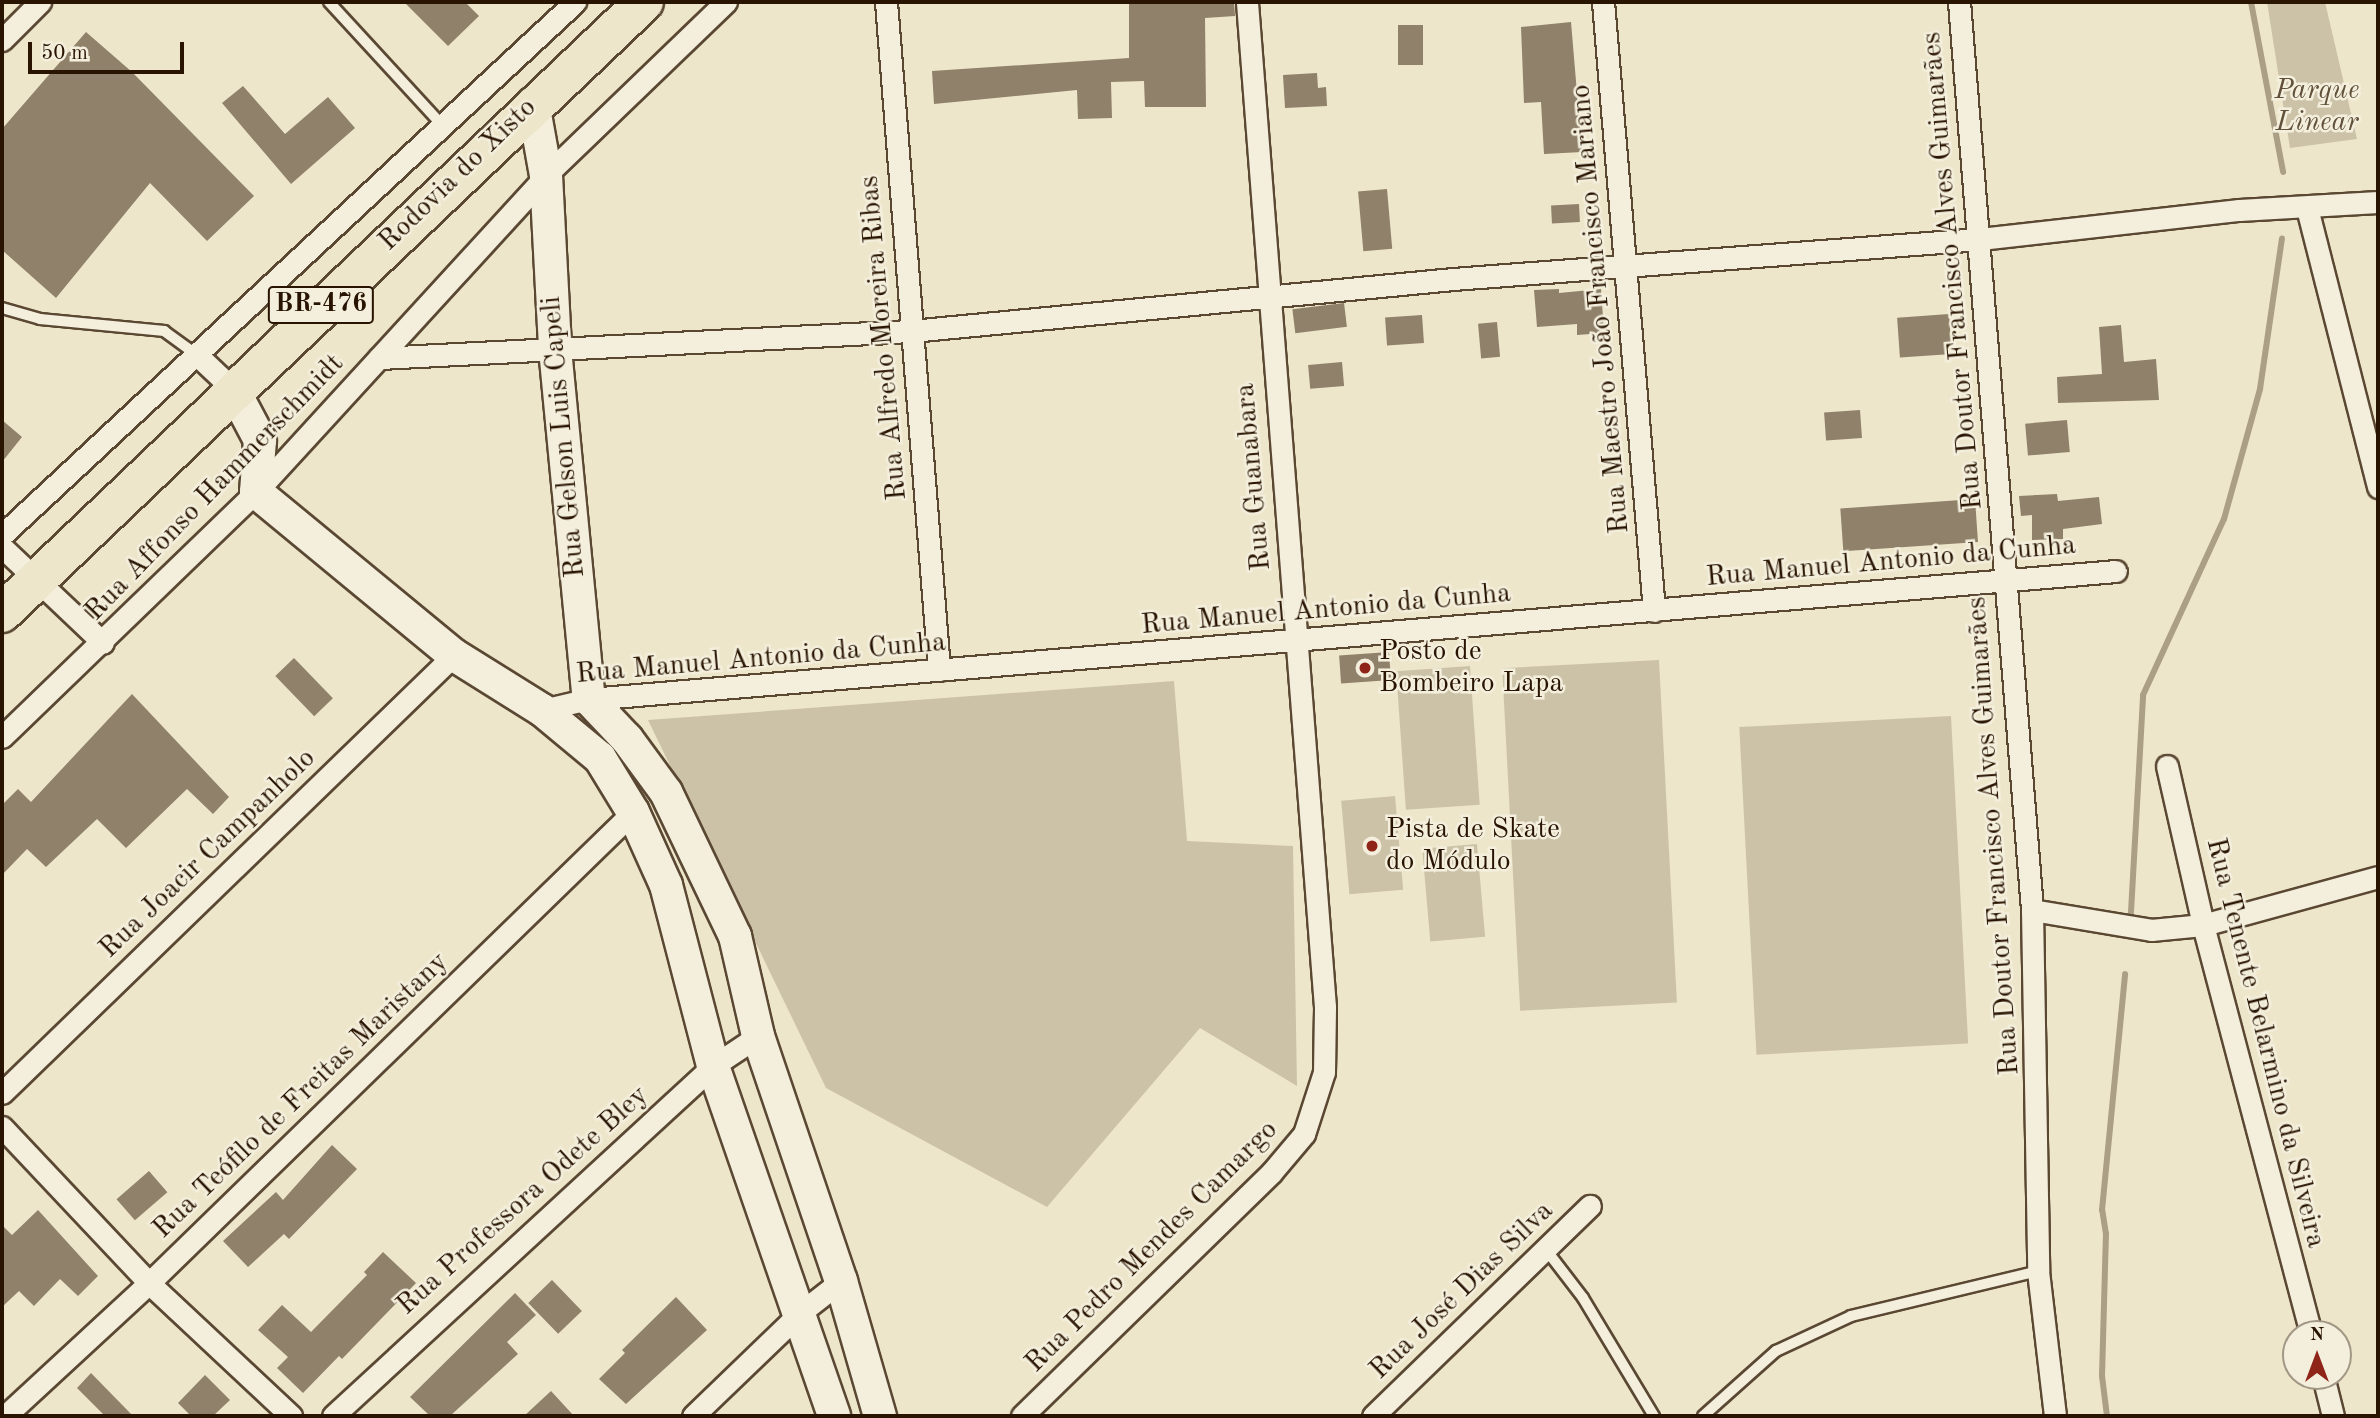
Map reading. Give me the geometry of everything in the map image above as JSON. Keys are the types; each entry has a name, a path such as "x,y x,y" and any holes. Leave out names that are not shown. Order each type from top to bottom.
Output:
{"highway":[{"name":"Rodovia do Xisto","path":"2,613 533,103 644,2"}],"street":[{"path":"2,535 575,2"},
{"name":"Rua Affonso Hammerschmidt","path":"2,737 103,643 256,492 546,175 726,2"},
{"name":"Rua Alfredo Moreira Ribas","path":"886,2 939,670"},
{"name":"Rua Guanabara","path":"1247,2 1267,296 1325,1007 1324,1072"},
{"name":"Rua Maestro João Francisco Mariano","path":"1603,2 1654,611"},
{"name":"Rua Doutor Francisco Alves Guimarães","path":"1959,2 2032,910 2038,1270 2055,1416"},
{"path":"2,40 34,4"},
{"name":"Rua Gelson Luis Capeli","path":"533,103 546,175 555,349 589,699"},
{"path":"379,358 911,331 1267,296 1980,239 2239,210 2378,202"},
{"path":"2306,208 2378,487"},
{"path":"197,355 233,389 260,440 256,492 454,655 542,710 600,758 633,812 666,886 713,1066 834,1416"},
{"path":"2,547 34,581 103,643"},
{"name":"Rua Manuel Antonio da Cunha","path":"542,710 589,699 2006,583 2116,571"},
{"name":"Rua Joacir Campanholo","path":"2,1093 454,655"},
{"path":"589,699 627,739 666,792 735,936 758,1036 841,1281 880,1416"},
{"name":"Rua Tenente Belarmino da Silveira","path":"2167,766 2203,925 2307,1320"},
{"name":"Rua Teófilo de Freitas Maristany","path":"5,1416 149,1283 633,812"},
{"path":"2032,910 2131,930 2203,925 2378,877"},
{"name":"Rua Professora Odete Bley","path":"333,1416 713,1066 758,1036"},
{"name":"Rua Pedro Mendes Camargo","path":"1022,1416 1279,1163 1304,1134 1324,1072"},
{"path":"2,1127 149,1283 292,1416"},
{"name":"Rua José Dias Silva","path":"1373,1416 1547,1251 1590,1206"},
{"path":"693,1416 800,1313 841,1281"},
{"path":"2326,1390 2333,1416"}],"lane":[{"path":"329,2 443,126"},
{"path":"2,308 40,319 164,331 197,355"},
{"path":"1547,1251 1583,1298 1654,1416"},
{"path":"1703,1416 1776,1351 1851,1316 2038,1270"}],"green space":[{"name":"Parque Linear","path":"2267,2 2325,2 2357,139 2290,148"},
{"path":"1659,660 1677,1003 1520,1011 1502,668"},
{"path":"1470,666 1480,805 1406,810 1396,671"},
{"path":"1174,681 1187,841 1293,846 1297,1086 1200,1028 1047,1207 826,1088 648,720"},
{"path":"1951,716 1968,1044 1756,1055 1739,727"},
{"name":"Pista de Skate do Módulo","path":"1395,796 1403,890 1349,894 1341,801"},
{"path":"1477,844 1485,937 1430,941 1422,849"}],"building":[{"path":"404,2 465,2 479,16 448,46"},
{"path":"1129,2 1234,2 1235,16 1205,18 1206,107 1145,107 1144,81 1111,82 1112,118 1078,119 1077,90 934,104 932,71 1129,58"},
{"path":"1571,22 1582,152 1544,154 1541,102 1524,103 1521,27"},
{"path":"1398,25 1423,25 1423,65 1398,65"},
{"path":"86,32 132,72 254,196 207,241 150,183 56,298 2,250 2,129"},
{"path":"1317,73 1318,88 1326,87 1327,106 1285,108 1283,75"},
{"path":"243,86 285,134 328,97 355,128 291,184 222,103"},
{"path":"1387,189 1392,249 1363,251 1358,192"},
{"path":"1579,204 1580,222 1552,223 1551,205"},
{"path":"1559,289 1559,293 1601,289 1604,333 1577,335 1577,324 1537,327 1534,290"},
{"path":"1344,303 1347,327 1295,333 1292,309"},
{"path":"1949,314 1952,354 1900,358 1897,318"},
{"path":"1422,315 1424,343 1387,346 1385,318"},
{"path":"1497,322 1500,357 1481,359 1478,324"},
{"path":"2121,325 2124,362 2156,359 2159,400 2058,403 2057,377 2102,374 2099,327"},
{"path":"1342,362 1344,386 1310,389 1308,365"},
{"path":"1860,410 1862,438 1826,440 1824,413"},
{"path":"2,420 22,437 2,462"},
{"path":"2067,420 2070,452 2028,456 2025,424"},
{"path":"2057,494 2058,501 2099,497 2102,524 2063,529 2063,539 2032,540 2032,515 2021,516 2019,496"},
{"path":"1975,499 1978,542 1843,551 1840,508"},
{"name":"Posto de Bombeiro Lapa","path":"1389,652 1391,680 1341,683 1339,655"},
{"path":"294,658 333,698 314,716 275,676"},
{"path":"132,694 229,797 213,814 187,789 126,848 97,819 46,867 27,849 2,875 2,805 18,789 31,802"},
{"path":"332,1145 357,1169 289,1239 284,1234 248,1267 223,1241 276,1192 283,1200"},
{"path":"149,1171 167,1192 135,1220 117,1199"},
{"path":"38,1210 98,1276 78,1296 60,1279 34,1306 19,1291 2,1307 2,1225 12,1235"},
{"path":"383,1252 416,1283 342,1359 339,1356 303,1393 277,1368 288,1357 258,1330 282,1305 311,1332 367,1275 364,1272"},
{"path":"552,1280 582,1311 558,1334 528,1303"},
{"path":"515,1293 536,1315 507,1342 518,1354 450,1416 430,1416 410,1397"},
{"path":"676,1297 707,1330 626,1404 599,1379 625,1353 622,1350"},
{"path":"91,1373 133,1416 105,1416 77,1388"},
{"path":"205,1375 230,1400 213,1416 191,1416 178,1403"},
{"path":"551,1391 574,1416 524,1416"}],"waterway":[{"path":"2251,2 2283,172"},
{"path":"2131,912 2143,695 2224,519 2260,389 2282,239"},
{"path":"2107,1416 2102,1376 2106,1234 2102,1210 2125,974"}],"place":[{"name":"Posto de Bombeiro Lapa","path":"1365,668"},
{"name":"Pista de Skate do Módulo","path":"1372,846"}]}
